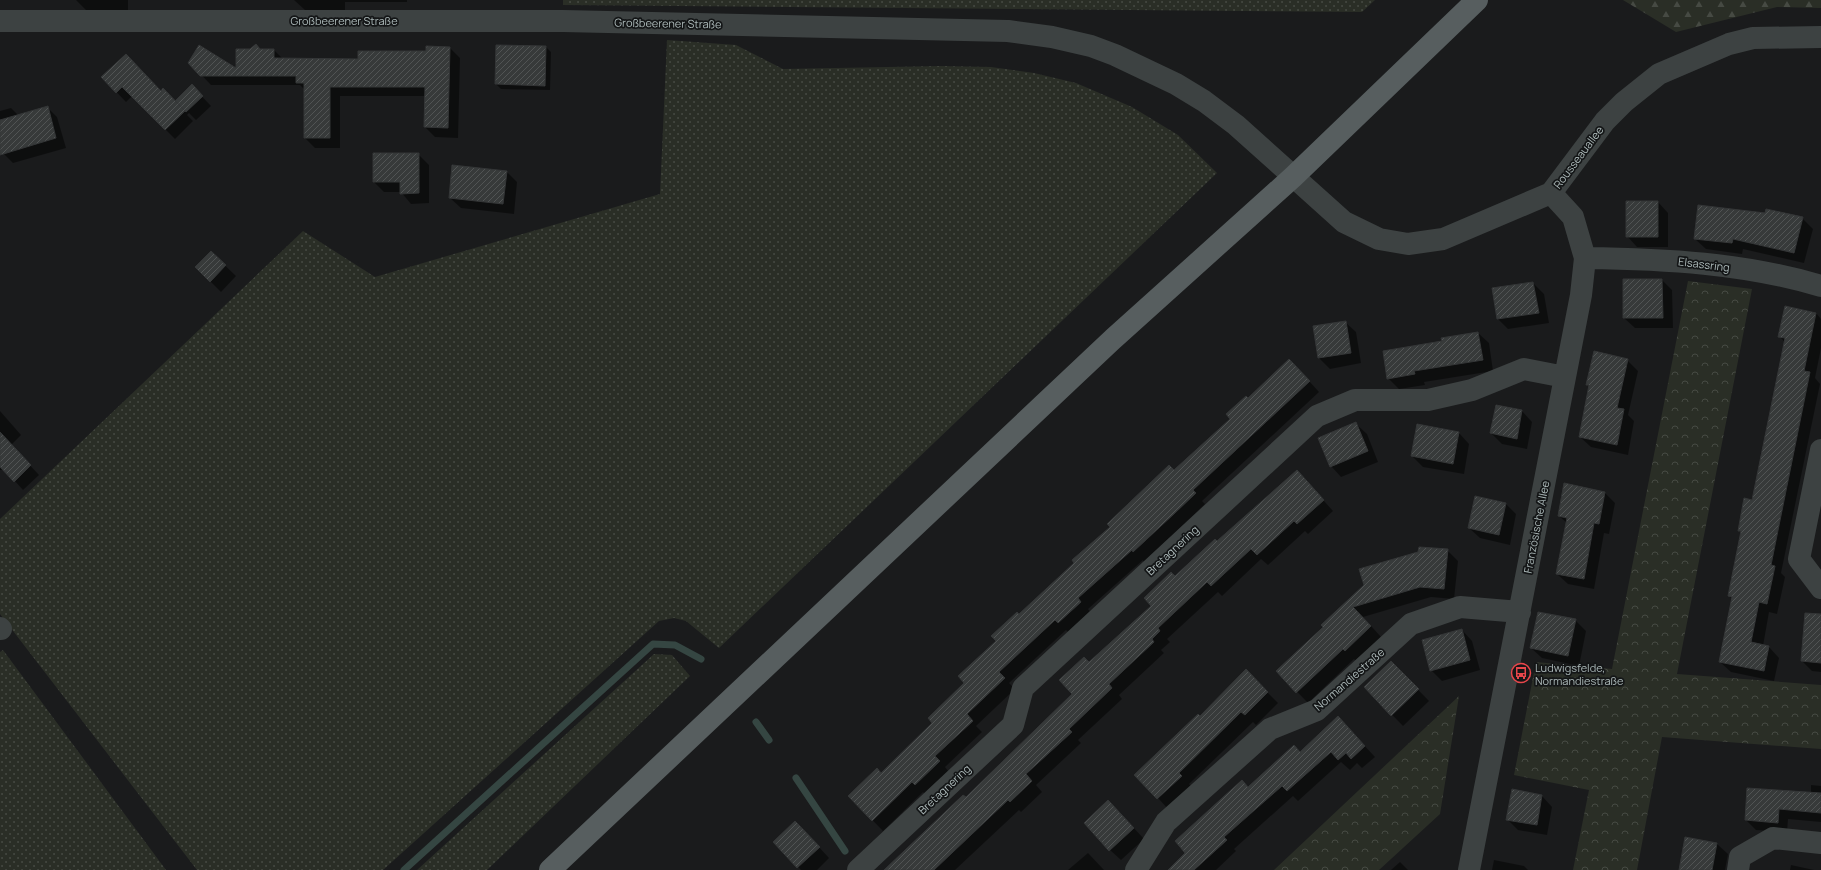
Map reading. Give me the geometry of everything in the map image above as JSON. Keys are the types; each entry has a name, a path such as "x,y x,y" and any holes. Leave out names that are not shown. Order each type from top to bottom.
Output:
{"main road":[{"path":"550,870 1113,340 1293,176 1477,0"}],"street":[{"name":"Großbeerener Straße","path":"0,21 556,21 1008,31 1052,37 1091,46 1115,54 1152,72 1204,101 1223,115 1293,176"},
{"name":"Rousseauallee","path":"1293,176 1353,228 1379,239 1408,244 1443,239 1551,193 1605,121 1624,102 1659,74 1729,44 1753,38 1821,37"},
{"name":"Französische Allee","path":"1469,870 1581,295 1585,258 1573,217 1551,193"},
{"name":"Elsassring","path":"1585,258 1666,260 1723,265 1788,276 1821,286"},
{"name":"Bretagnering","path":"858,870 1013,725 1023,688 1317,416 1355,400 1428,400 1472,390 1524,369 1565,377"},
{"path":"1821,450 1799,559 1821,588"},
{"name":"Normandiestraße","path":"1136,870 1166,822 1270,729 1317,710 1411,624 1460,607 1520,612"},
{"path":"1738,870 1740,857 1773,838 1821,843"}],"green space":[{"path":"563,0 1375,0 1362,12 563,5"},
{"path":"1623,0 1821,0 1821,8 1777,7 1676,32"},
{"path":"667,40 736,45 783,69 941,66 991,67 1034,73 1076,83 1132,107 1178,135 1217,173 719,648 686,621 674,618 659,621 383,870 197,870 0,614 0,519 303,231 375,277 660,194"},
{"path":"1688,281 1752,289 1677,674 1821,685 1821,749 1662,737 1637,870 1573,870 1589,790 1514,775 1536,662 1612,669"},
{"path":"3,650 166,870 0,870 0,652"},
{"path":"654,654 672,655 690,676 487,870 417,870"},
{"path":"1459,696 1440,814 1379,870 1274,870"}],"building":[{"path":"256,44 260,49 274,49 274,58 358,59 358,51 426,51 426,46 450,47 448,128 424,127 425,87 330,87 330,138 304,138 304,83 296,83 296,76 200,76 188,63 199,45 236,68 236,49 250,49"},
{"path":"496,45 546,46 545,86 495,84"},
{"path":"126,54 161,91 163,88 185,111 165,130 122,87 116,93 101,77"},
{"path":"192,84 203,96 186,112 175,101"},
{"path":"48,106 56,138 0,155 0,120"},
{"path":"373,153 419,153 419,193 400,194 400,182 373,182"},
{"path":"452,165 507,171 503,204 449,198"},
{"path":"1626,201 1658,201 1658,237 1626,237"},
{"path":"1698,205 1765,213 1766,209 1803,217 1794,253 1733,239 1732,243 1694,239"},
{"path":"211,251 226,265 210,282 195,267"},
{"path":"1623,279 1662,279 1663,318 1623,318"},
{"path":"1533,282 1539,313 1497,319 1492,288"},
{"path":"1785,306 1816,313 1804,371 1810,372 1771,565 1775,566 1767,604 1759,602 1751,642 1769,646 1764,671 1719,662 1732,597 1728,596 1741,531 1738,531 1744,498 1752,500 1785,338 1778,337"},
{"path":"1346,321 1351,353 1318,358 1313,326"},
{"path":"1478,332 1483,360 1414,371 1415,374 1387,379 1383,351 1442,341 1441,338"},
{"path":"1594,351 1628,359 1617,408 1624,409 1617,445 1579,437 1589,385 1586,385"},
{"path":"1289,359 1310,381 1193,490 1196,493 1175,513 1133,552 1132,550 1078,598 1081,602 1058,623 1055,620 999,672 1005,678 967,714 973,721 935,756 940,761 915,785 912,782 872,821 848,796 877,768 881,773 932,723 928,718 964,683 958,676 996,641 991,636 1017,612 1019,614 1074,563 1072,560 1110,527 1107,524 1169,465 1174,470 1230,419 1226,414 1246,396 1248,398"},
{"path":"1496,405 1522,410 1517,439 1490,433"},
{"path":"1356,422 1368,451 1330,467 1318,438"},
{"path":"1417,424 1459,432 1453,464 1411,456"},
{"path":"0,432 31,465 14,482 0,467"},
{"path":"1297,470 1324,500 1297,524 1294,521 1257,555 1251,549 1211,586 1207,582 1158,628 1160,631 1152,639 1154,642 1109,684 1112,688 1069,729 1072,732 1026,774 1032,781 1010,802 1008,800 934,870 884,870 963,795 966,797 1072,694 1059,680 1084,657 1089,662 1151,606 1144,598 1171,572 1175,576 1215,539 1217,541"},
{"path":"1564,483 1605,492 1599,524 1594,523 1584,579 1556,574 1567,518 1558,516"},
{"path":"1475,496 1506,503 1499,535 1468,528"},
{"path":"1419,547 1448,549 1444,589 1420,587 1353,607 1371,626 1345,651 1343,649 1296,693 1276,671 1323,627 1321,625 1364,585 1359,569 1418,552"},
{"path":"1538,612 1576,619 1568,656 1530,648"},
{"path":"1805,613 1821,614 1821,663 1801,661"},
{"path":"1462,629 1470,660 1430,671 1422,640"},
{"path":"1391,661 1419,689 1391,716 1364,687"},
{"path":"1246,669 1268,692 1245,715 1241,712 1179,773 1182,776 1157,799 1134,775 1198,714 1200,716"},
{"path":"1338,716 1365,746 1351,759 1346,753 1338,760 1331,752 1287,791 1282,786 1224,837 1227,840 1194,870 1168,870 1185,853 1175,841 1221,799 1242,780 1248,787 1294,745 1300,752"},
{"path":"1747,788 1821,793 1821,813 1779,809 1778,823 1745,820"},
{"path":"1512,789 1542,795 1537,825 1506,820"},
{"path":"1108,800 1134,828 1109,851 1084,823"},
{"path":"795,821 820,847 797,868 773,842"},
{"path":"1685,837 1717,843 1712,870 1679,870"}],"waterway":[{"path":"404,870 653,644 675,645 701,659"},
{"path":"756,722 769,740"},
{"path":"796,778 845,851"}],"place":[{"name":"Ludwigsfelde, Normandiestraße","path":"1521,673"}]}
